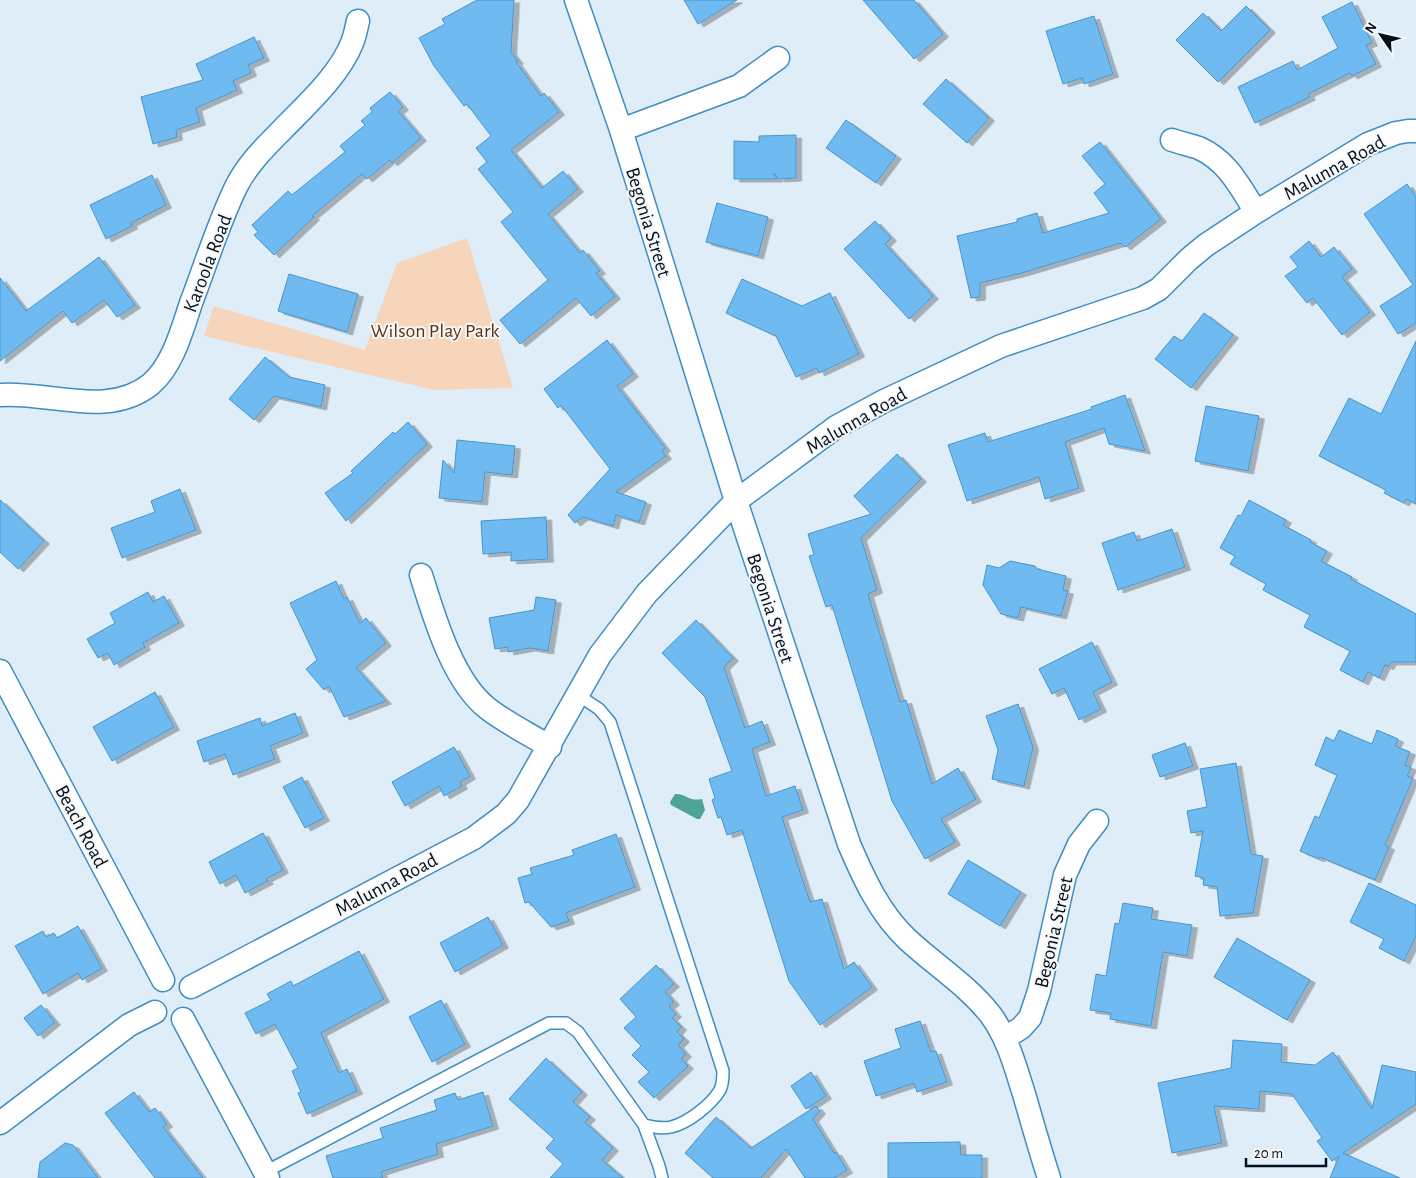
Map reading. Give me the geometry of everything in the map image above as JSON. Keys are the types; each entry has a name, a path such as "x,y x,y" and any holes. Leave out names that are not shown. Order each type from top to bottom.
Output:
{"street":[{"name":"Begonia Street","path":"576,0 620,130 736,501 849,844 861,874 890,920 907,939 973,995 990,1015 1013,1058 1049,1178"},
{"name":"Karoola Road","path":"0,395 85,402 114,400 135,394 151,383 165,366 178,340 224,214 237,185 252,161 335,72 352,44 358,21"},
{"path":"620,130 738,86 778,58"},
{"name":"Malunna Road","path":"191,987 479,834 506,814 518,800 550,747 600,656 647,593 736,501 836,427 884,401 1001,346 1143,298 1159,289 1206,245 1256,212 1368,144 1396,133 1416,131"},
{"path":"1172,140 1200,149 1220,161 1232,173 1256,212"},
{"path":"421,575 437,628 467,686 486,708 550,747"},
{"name":"Beach Road","path":"0,671 163,980"},
{"name":"Begonia Street","path":"1004,1038 1021,1028 1030,1018 1065,875 1079,844 1097,821"},
{"path":"176,978 191,987 195,1002 189,1015 183,1019 171,1022 155,1012 151,998 163,980 176,978"},
{"path":"0,1123 129,1025 155,1012"},
{"path":"183,1019 266,1175"}],"lane":[{"path":"578,695 599,709 610,722 723,1071 720,1089 694,1116 670,1128 644,1125"},
{"path":"266,1175 549,1023 566,1023 578,1032 644,1125 662,1178"}],"green space":[{"name":"Wilson Play Park","path":"467,238 513,388 434,390 204,336 214,306 365,350 397,263"}],"shaded area":[{"path":"675,794 697,800 702,799 705,810 700,819 671,805 670,802"}],"building":[{"path":"477,0 514,0 511,52 518,61 516,62 541,96 544,93 559,112 511,150 542,188 563,171 578,189 548,214 580,253 583,250 600,271 596,273 615,296 591,316 576,298 520,344 500,320 548,280 501,222 513,212 478,169 487,162 476,148 491,136 467,104 464,106 434,66 419,38 445,24 442,19"},
{"path":"684,0 737,0 698,24"},
{"path":"863,0 914,0 943,34 914,59"},
{"path":"1352,2 1372,43 1366,45 1376,64 1352,76 1350,73 1308,94 1310,97 1255,123 1238,87 1293,61 1297,70 1338,48 1322,17"},
{"path":"1246,6 1270,30 1218,82 1176,40 1203,13 1221,31"},
{"path":"1094,16 1113,74 1084,84 1082,78 1063,84 1046,31"},
{"path":"254,37 264,58 248,65 251,73 233,81 237,90 196,108 200,122 176,130 177,137 153,144 141,97 203,80 196,64"},
{"path":"946,79 989,118 967,143 923,104"},
{"path":"390,92 403,107 398,111 421,138 392,163 390,160 367,179 362,174 312,216 314,217 274,255 254,235 258,232 252,225 288,191 292,195 345,152 340,146 365,125 361,121 372,112 370,108"},
{"path":"846,120 896,156 876,183 826,148"},
{"path":"796,135 796,178 779,179 774,173 777,179 734,179 734,141 759,142 759,136"},
{"path":"1100,142 1161,219 1125,247 1121,243 1022,273 980,283 980,297 971,298 957,236 1017,222 1017,219 1037,213 1043,233 1109,213 1094,193 1105,184 1082,156"},
{"path":"152,175 166,205 131,223 132,226 106,239 90,205"},
{"path":"1407,184 1416,197 1416,323 1398,334 1380,306 1413,285 1364,214"},
{"path":"717,203 768,217 758,256 706,242"},
{"path":"875,221 891,238 885,244 933,296 909,319 844,249"},
{"path":"1309,241 1321,257 1334,247 1352,269 1342,277 1370,312 1342,335 1313,298 1307,303 1285,276 1298,267 1290,257"},
{"path":"99,257 135,305 117,317 104,300 72,323 63,311 0,361 0,278 26,311"},
{"path":"289,274 358,294 347,332 278,311"},
{"path":"742,279 802,306 830,293 859,354 819,373 817,368 796,377 776,336 726,313"},
{"path":"1204,313 1233,335 1191,388 1155,359 1174,336 1182,341"},
{"path":"607,340 633,374 617,386 665,448 662,451 666,456 616,492 646,502 639,522 616,515 613,526 583,517 575,523 568,515 610,469 561,405 558,408 544,389"},
{"path":"1416,341 1416,504 1406,499 1404,503 1384,493 1386,490 1319,456 1349,398 1381,414"},
{"path":"265,357 289,377 325,385 321,407 274,396 254,420 229,399"},
{"path":"1125,395 1145,451 1109,444 1104,428 1065,442 1079,488 1045,499 1039,477 967,501 948,445 985,433 988,442 1092,409 1091,407"},
{"path":"1206,406 1259,416 1248,471 1195,461"},
{"path":"408,422 427,444 346,521 325,493 353,473 351,471 393,432 395,434"},
{"path":"457,440 515,446 512,475 485,472 482,502 439,498 443,460 454,473"},
{"path":"897,454 921,479 861,538 877,590 868,594 900,702 906,700 932,784 958,768 976,799 941,819 955,842 925,859 892,801 832,605 826,607 809,556 814,555 808,534 871,514 854,496"},
{"path":"180,489 196,530 122,558 111,528 155,512 151,501"},
{"path":"0,500 44,541 18,569 0,552"},
{"path":"1249,500 1286,520 1283,525 1327,551 1321,561 1416,614 1416,662 1391,662 1388,667 1385,665 1379,678 1368,672 1363,682 1340,670 1350,651 1304,627 1310,615 1263,590 1266,584 1230,564 1235,556 1220,548 1238,515 1241,516"},
{"path":"546,517 548,559 511,561 511,552 483,554 481,521"},
{"path":"1172,529 1185,567 1118,590 1102,543 1134,532 1137,541"},
{"path":"1010,561 1035,566 1037,569 1066,576 1063,590 1068,591 1061,616 1021,607 1018,618 1001,614 983,585 987,565 999,568"},
{"path":"336,581 344,599 347,597 360,623 366,618 386,643 356,668 386,701 344,717 329,686 324,690 306,669 317,660 290,603"},
{"path":"148,592 153,602 164,596 179,623 143,643 145,647 114,665 108,653 98,658 87,639 115,623 110,613"},
{"path":"536,597 556,600 548,651 530,648 508,652 508,647 495,649 489,618 534,610"},
{"path":"696,620 733,658 724,667 745,728 762,721 770,742 752,749 766,796 795,786 803,810 782,817 810,902 822,899 844,969 854,962 872,987 820,1025 789,981 742,830 727,835 721,817 718,818 712,800 715,798 709,779 732,771 705,697 662,653"},
{"path":"1092,642 1112,682 1093,692 1101,709 1079,720 1064,688 1052,694 1039,669"},
{"path":"155,692 174,727 112,761 93,727"},
{"path":"1018,704 1033,747 1024,786 992,779 998,750 986,716"},
{"path":"295,713 303,733 270,746 275,759 233,775 225,754 204,762 197,741 260,718 262,726"},
{"path":"1339,730 1372,744 1377,730 1398,739 1395,746 1410,752 1405,765 1411,767 1407,776 1413,778 1385,845 1389,847 1375,880 1320,857 1319,859 1300,851 1315,816 1319,818 1337,775 1315,765 1326,737 1334,741"},
{"path":"1185,743 1193,766 1160,777 1152,755"},
{"path":"454,747 470,776 460,782 462,786 444,796 439,786 405,806 392,782"},
{"path":"1236,763 1251,854 1263,856 1253,913 1220,916 1217,887 1203,885 1204,878 1195,876 1203,831 1191,833 1187,811 1207,807 1200,769"},
{"path":"302,777 324,818 305,828 283,787"},
{"path":"263,833 283,870 266,879 268,881 245,893 236,875 220,884 209,862"},
{"path":"616,834 635,887 566,913 569,921 551,927 529,902 525,903 518,878 532,874 530,868 574,855 572,850"},
{"path":"968,860 1021,892 1000,926 948,894"},
{"path":"1369,883 1416,905 1416,936 1404,961 1379,948 1384,939 1350,922"},
{"path":"1123,903 1153,908 1151,919 1192,925 1187,956 1163,952 1151,1026 1110,1019 1111,1013 1090,1010 1096,974 1106,976 1115,923 1119,924"},
{"path":"488,917 503,945 455,972 440,943"},
{"path":"78,926 102,968 82,980 78,973 43,994 15,946 43,931 46,937 54,933 57,938"},
{"path":"1237,938 1310,980 1287,1020 1214,977"},
{"path":"359,951 384,999 321,1033 339,1073 347,1069 357,1091 307,1114 298,1093 301,1092 292,1071 298,1068 275,1024 256,1034 245,1013 271,1000 267,994 291,981 293,986"},
{"path":"656,965 674,984 665,992 674,1002 669,1006 676,1014 672,1018 681,1027 677,1032 684,1039 678,1045 686,1054 681,1059 688,1066 654,1098 638,1082 649,1072 632,1055 641,1046 624,1028 636,1017 620,999"},
{"path":"441,1000 465,1044 432,1062 409,1017"},
{"path":"41,1005 55,1022 38,1036 24,1018"},
{"path":"920,1021 931,1052 936,1051 947,1082 917,1092 914,1083 876,1096 864,1061 901,1048 895,1029"},
{"path":"1233,1040 1282,1044 1281,1062 1315,1065 1333,1052 1372,1109 1382,1065 1416,1072 1416,1104 1343,1153 1400,1178 1330,1178 1339,1156 1332,1161 1317,1141 1322,1138 1292,1094 1260,1091 1259,1109 1214,1106 1222,1143 1172,1153 1158,1083 1231,1068"},
{"path":"546,1058 582,1092 573,1102 590,1117 585,1122 613,1148 602,1160 623,1178 550,1178 563,1164 546,1148 554,1139 509,1099"},
{"path":"811,1072 826,1096 806,1109 791,1086"},
{"path":"134,1092 149,1112 155,1108 167,1124 163,1127 203,1178 155,1178 105,1113"},
{"path":"483,1092 493,1126 436,1144 438,1154 381,1172 383,1178 333,1178 326,1156 383,1138 380,1128 437,1110 434,1100 455,1093 458,1100"},
{"path":"816,1106 820,1111 813,1119 847,1170 834,1178 805,1178 786,1149 761,1178 713,1178 685,1153 716,1117 751,1148"},
{"path":"960,1142 961,1155 982,1155 982,1178 888,1178 888,1143"},
{"path":"65,1143 73,1145 98,1178 38,1178 40,1162"}]}
